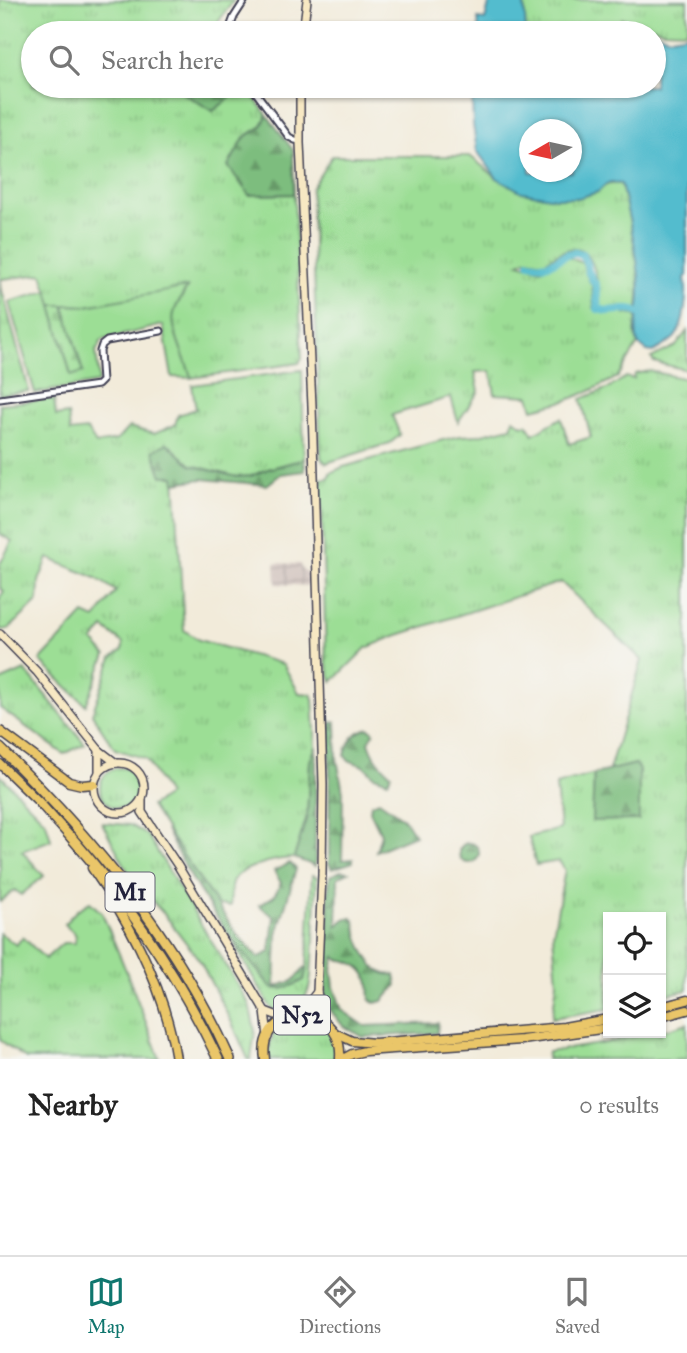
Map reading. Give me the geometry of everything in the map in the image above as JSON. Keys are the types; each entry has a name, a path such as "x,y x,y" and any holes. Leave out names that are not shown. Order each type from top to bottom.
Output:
{"highway":[{"name":"M1","path":"0,748 79,828 138,903 192,985 230,1059"},
{"name":"M1","path":"71,837 155,947 218,1059"}],"main road":[{"path":"304,21 307,0"},
{"path":"300,98 323,784 317,992 323,1020"},
{"path":"0,634 37,672 99,750 116,763"},
{"path":"0,731 69,782 94,784"},
{"path":"99,750 99,773"},
{"path":"142,798 130,810 115,813 107,810 96,799 94,784 99,773 108,765 116,763 125,763 139,773 144,790 142,811 265,1011 268,1037"},
{"path":"0,764 71,837 122,913 144,957 162,1005 176,1059"},
{"path":"130,810 142,811"},
{"path":"299,1015 317,992"},
{"path":"666,1006 687,1000"},
{"path":"666,1016 687,1010"},
{"path":"265,1011 286,1019"},
{"name":"N52","path":"265,1059 265,1043 275,1026 299,1015 323,1020 335,1033 342,1059 365,1051 523,1040 603,1029"},
{"name":"N52","path":"335,1033 352,1041 375,1043 552,1028 603,1020"}],"street":[{"path":"232,21 245,0"},
{"path":"260,98 286,134 300,141"},
{"path":"0,400 98,385 102,380 102,345 107,341 161,331"}],"shaded area":[{"path":"275,563 300,564 308,573 309,586 276,584"}],"green space":[{"path":"0,0 234,0 219,21 21,21 21,98 191,98 213,111 230,98 254,98 267,115 262,126 243,138 249,195 294,194 302,359 299,363 191,378 173,319 176,306 187,288 87,306 52,305 42,274 2,279 0,282"},
{"path":"529,0 687,0 687,31 666,30 666,21 632,21 622,18 621,21 525,21 524,3"},
{"path":"191,98 230,98 213,111"},
{"path":"267,115 293,150 294,194 249,195 228,166 244,138 262,126"},
{"path":"332,156 470,156 497,178 598,192 608,185 621,184 637,262 638,310 628,306 607,309 600,307 594,269 585,253 578,249 566,250 544,262 528,259 519,263 541,269 568,257 583,263 592,286 594,308 604,312 637,316 635,332 638,344 618,377 565,401 533,409 529,396 495,394 491,371 475,372 479,391 458,422 451,397 392,415 400,435 390,443 326,463 321,458 311,189"},
{"path":"0,283 29,391 0,395"},
{"path":"187,287 176,306 173,319 191,378 172,377 163,325 102,340 96,351 97,383 35,393 9,302 48,291 71,376 83,372 64,305 87,306"},
{"path":"52,305 64,305 83,373 71,376"},
{"path":"687,331 687,370 654,362 651,358 676,346"},
{"path":"302,370 304,459 251,476 237,477 191,465 167,443 175,476 184,630 199,640 283,664 299,693 311,694 313,699 316,747 310,761 307,816 294,858 269,862 242,872 232,883 230,906 216,905 151,806 168,795 146,759 115,749 92,714 112,658 123,650 123,643 104,628 93,641 106,655 86,705 40,661 84,614 95,619 116,591 96,578 48,558 39,581 38,601 9,629 0,630 0,597 4,591 0,588 0,564 12,541 0,534 0,404 54,399 56,416 68,414 70,432 87,430 96,444 117,440 129,427 154,434 175,425 178,415 196,409 192,385"},
{"path":"650,371 687,379 687,990 666,995 666,912 603,912 603,1010 552,1018 557,982 553,934 565,870 559,861 536,865 529,837 560,829 556,785 594,774 592,821 635,764 609,770 642,660 561,582 366,648 332,682 326,661 321,479 329,478 330,473 343,467 443,440 511,427 514,419 522,425 527,424 533,434 561,418 569,444 591,437 581,399 609,388 626,377 634,379 635,374"},
{"path":"167,443 191,465 237,477 251,476 304,459 305,471 281,474 267,485 202,479 175,483 174,476 162,476 153,451"},
{"path":"25,670 85,744 64,754 0,708 0,681"},
{"path":"336,722 337,759 343,792 342,860 353,859 353,862 332,869 329,863 330,723"},
{"path":"369,728 374,732 369,742 373,751 391,774 388,781 374,776 364,766 348,760 345,756 352,738"},
{"path":"316,747 315,866 294,858 307,816 310,761"},
{"path":"636,764 639,771 639,820 592,821 594,774"},
{"path":"120,768 128,769 134,774 139,780 139,796 134,802 128,807 120,808 112,807 106,802 101,796 100,788 101,780 106,774 112,769"},
{"path":"0,775 46,822 51,840 22,851 44,876 21,895 15,890 0,902"},
{"path":"379,801 403,818 415,835 376,851 381,834 370,811 371,804"},
{"path":"102,823 130,825 148,836 249,1004 255,1031 251,1059 248,1059 200,961 164,914 132,879"},
{"path":"166,830 237,934 258,958 270,952 274,917 259,905 274,896 281,883 274,871 290,863 296,869 277,934 275,987 293,981 307,966 304,980 284,988 272,988 214,913"},
{"path":"469,843 476,846 479,853 476,860 469,863 462,860 459,853 462,846"},
{"path":"341,871 348,872 338,877 337,926 346,918 352,918 367,957 383,973 395,975 397,985 383,1001 375,1003 370,999 369,982 360,968 335,957 332,969 334,987 342,1010 365,1026 438,1023 437,1033 363,1037 343,1026 328,1007 325,998 328,896 330,876"},
{"path":"312,875 317,877 313,959 307,995 284,1010 273,1010 226,930 272,988 292,986 304,980"},
{"path":"90,902 102,913 160,1059 26,1059 0,1040 0,933 16,945 23,937 45,959 63,943 75,943 75,934 64,924 77,910"},
{"path":"292,1019 310,1019 322,1025 333,1040 335,1059 269,1059 273,1035"},
{"path":"687,1023 687,1059 547,1059 548,1052 628,1038 666,1038 666,1029"}],"water":[{"path":"490,0 529,0 524,3 525,21 478,21 478,19 485,20"},
{"path":"687,34 687,275 681,327 671,341 653,352 638,344 636,330 640,296 639,276 621,184 611,183 598,192 578,198 555,198 522,192 497,178 477,151 472,98 666,98 666,36"}],"waterway":[{"path":"530,263 546,265 569,254 582,254 596,286 598,309 630,309 645,316"}]}
